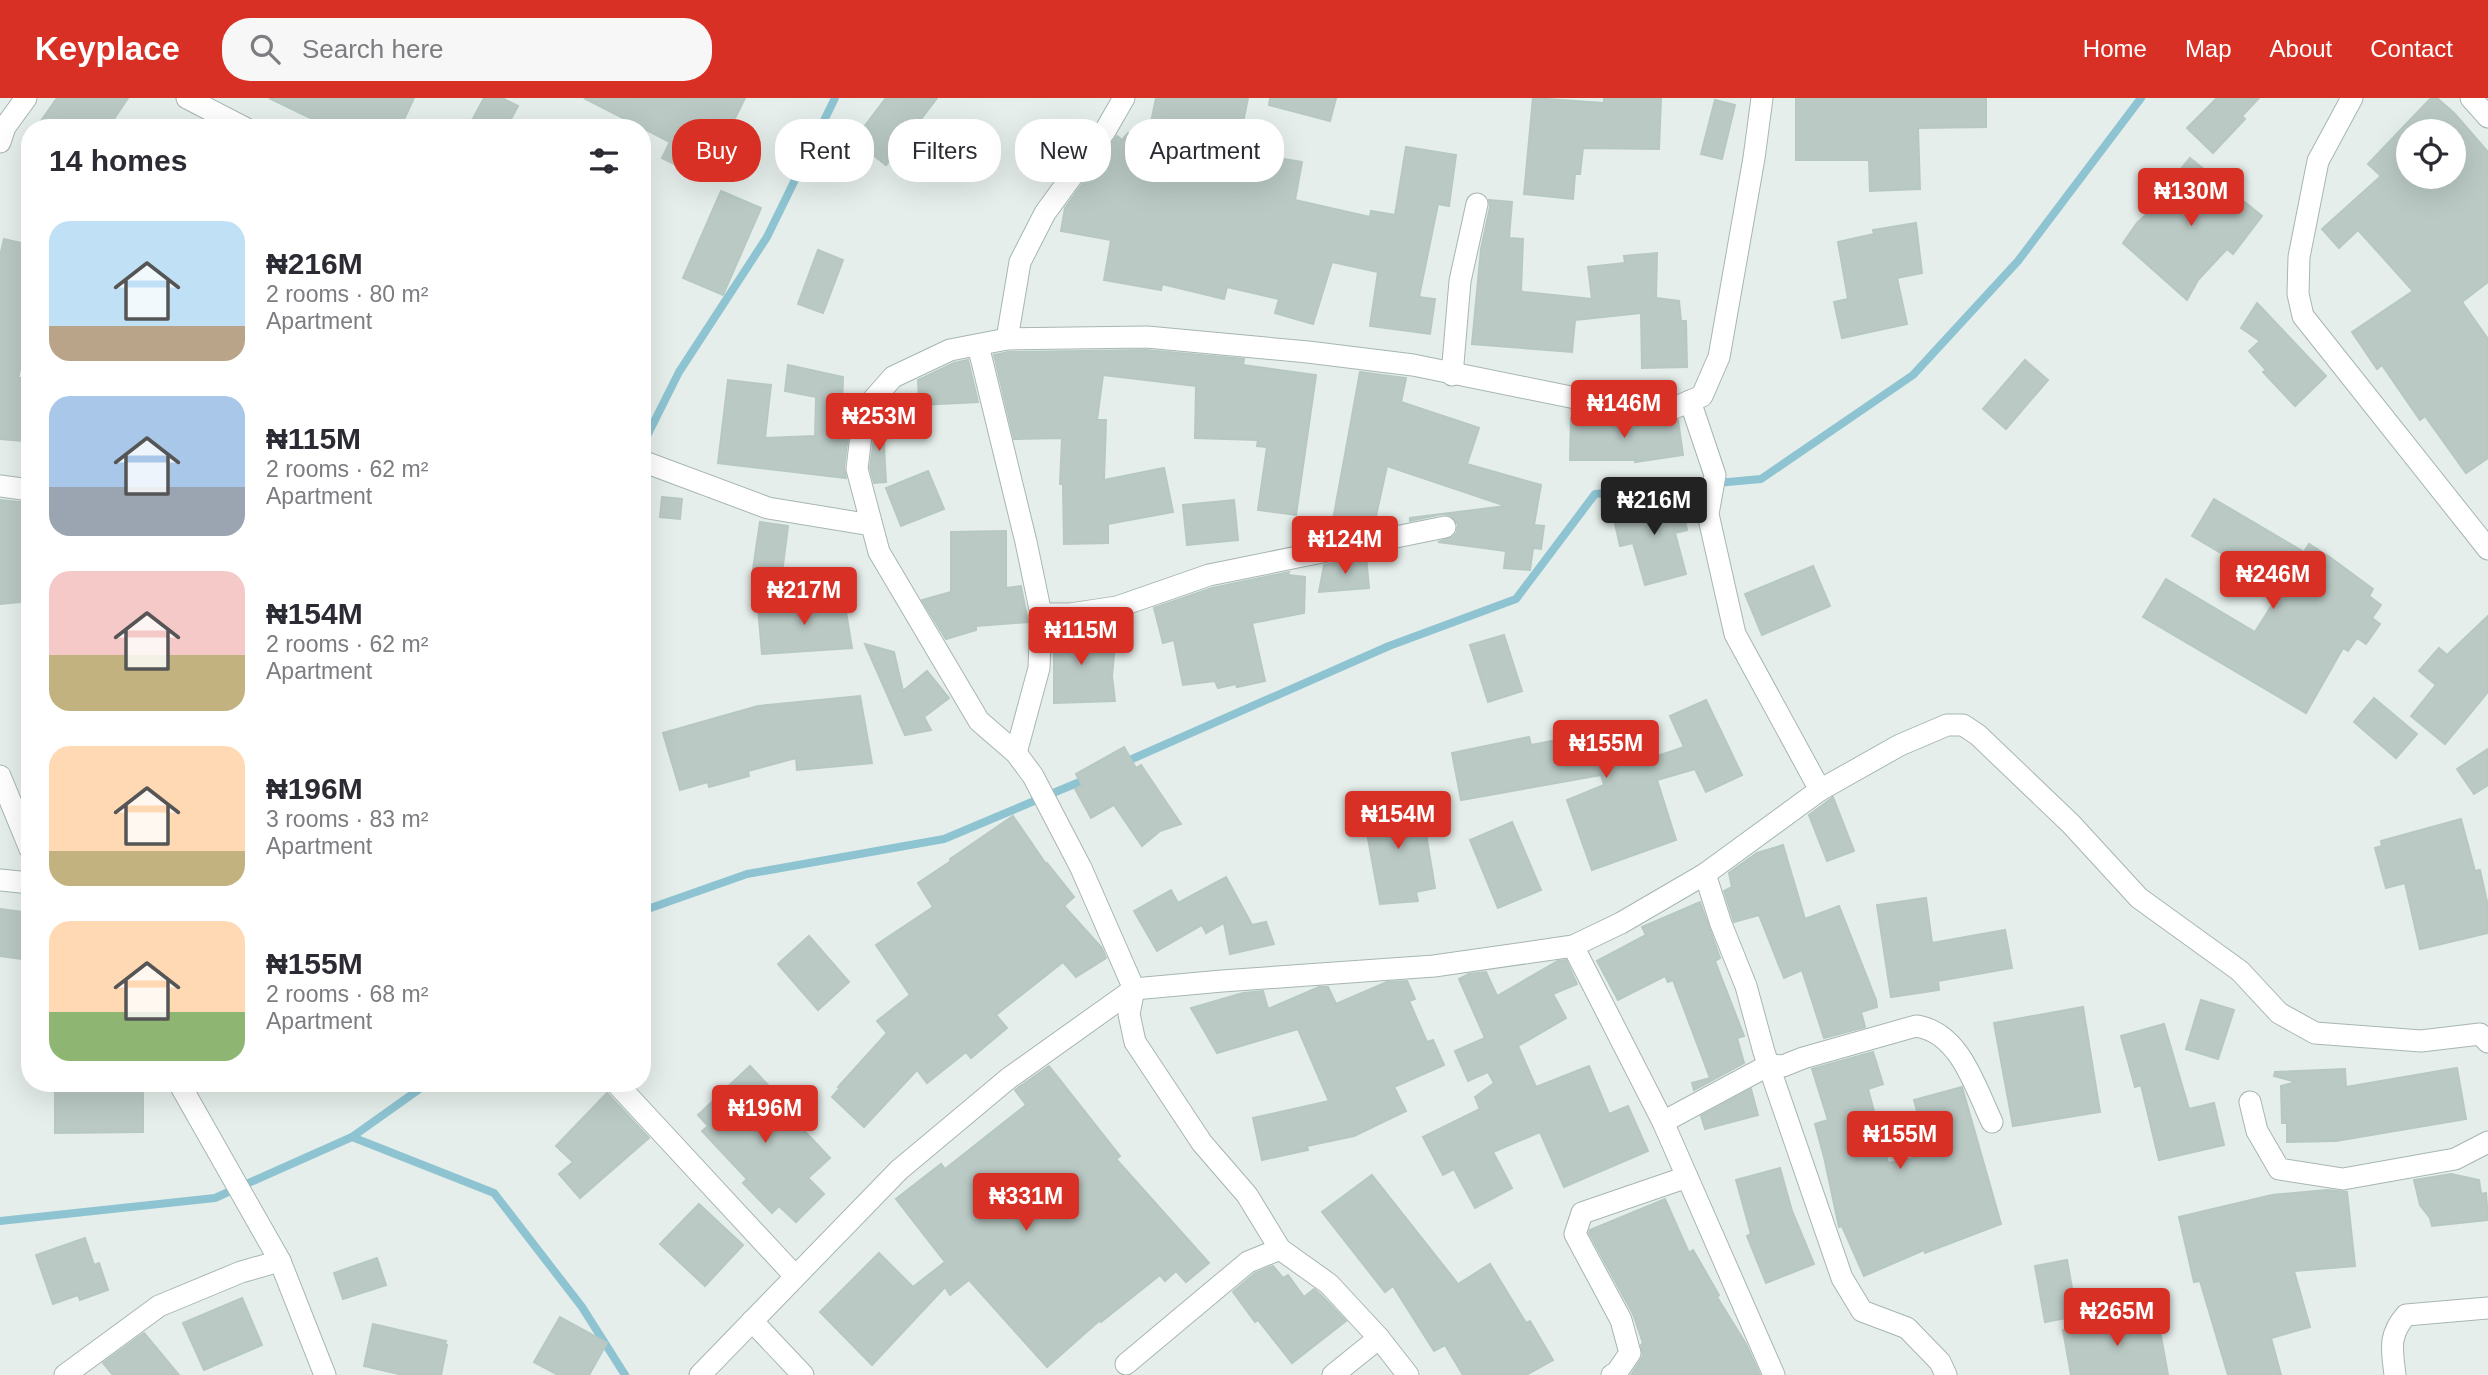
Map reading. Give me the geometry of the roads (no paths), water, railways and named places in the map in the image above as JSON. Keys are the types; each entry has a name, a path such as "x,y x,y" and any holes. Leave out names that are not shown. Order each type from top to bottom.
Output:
{"street":[{"path":"0,142 5,127 26,98"},
{"path":"187,98 228,119"},
{"path":"1007,340 1020,262 1045,213 1105,131 1124,98"},
{"path":"1408,1375 1379,1338 1329,1284 1280,1249 1247,1195 1202,1143 1135,1042 1129,1014 1134,989 1081,868 1034,776 1016,753 979,721 879,552 857,469 864,410 893,377 950,350 1007,340 1147,337 1413,365 1605,404 1674,408 1702,396 1718,357 1754,158 1762,98"},
{"path":"2352,98 2318,161 2299,257 2298,293 2302,316 2488,549"},
{"path":"2471,98 2488,117"},
{"path":"1451,374 1460,281 1477,204"},
{"path":"978,345 1041,614 1039,668 1016,753"},
{"path":"1690,401 1715,475 1708,514 1735,634 1820,790"},
{"path":"651,464 768,508 871,525"},
{"path":"0,486 21,489"},
{"path":"1041,614 1070,614 1117,607 1209,575 1444,527"},
{"path":"700,1375 898,1170 1009,1078 1134,989 1434,966 1573,946 1621,923 1705,874 1820,790 1900,745 1947,725 1963,725 1978,735 2071,824 2139,898 2240,971 2279,1013 2315,1033 2421,1041 2480,1034 2488,1042"},
{"path":"0,776 21,826"},
{"path":"1705,874 1721,924 1746,986 1769,1065 1842,1278 1862,1311 1908,1328 1940,1362 1946,1375"},
{"path":"0,880 21,882"},
{"path":"1573,946 1663,1122 1774,1375"},
{"path":"1663,1122 1769,1065 1783,1066 1916,1026 1929,1028 1959,1053 1992,1122"},
{"path":"185,1092 280,1261 325,1375"},
{"path":"624,1092 796,1276"},
{"path":"2250,1102 2257,1131 2278,1169 2343,1179 2455,1159 2488,1142"},
{"path":"1612,1375 1630,1353 1620,1320 1575,1234 1582,1213 1687,1177"},
{"path":"1126,1364 1248,1262 1280,1249"},
{"path":"65,1375 159,1306 241,1272 280,1261"},
{"path":"2395,1375 2392,1343 2396,1326 2406,1315 2488,1308"},
{"path":"752,1321 803,1375"},
{"path":"1333,1375 1379,1338"}],"waterway":[{"path":"651,428 679,372 767,237 835,98"},
{"path":"1123,763 1389,646 1516,599 1595,494 1761,479 1913,375 2018,261 2141,98"},
{"path":"651,908 747,874 944,839 1089,778"},
{"path":"0,1221 215,1198 352,1137 415,1092"},
{"path":"352,1137 494,1193 582,1307 625,1375"}]}
